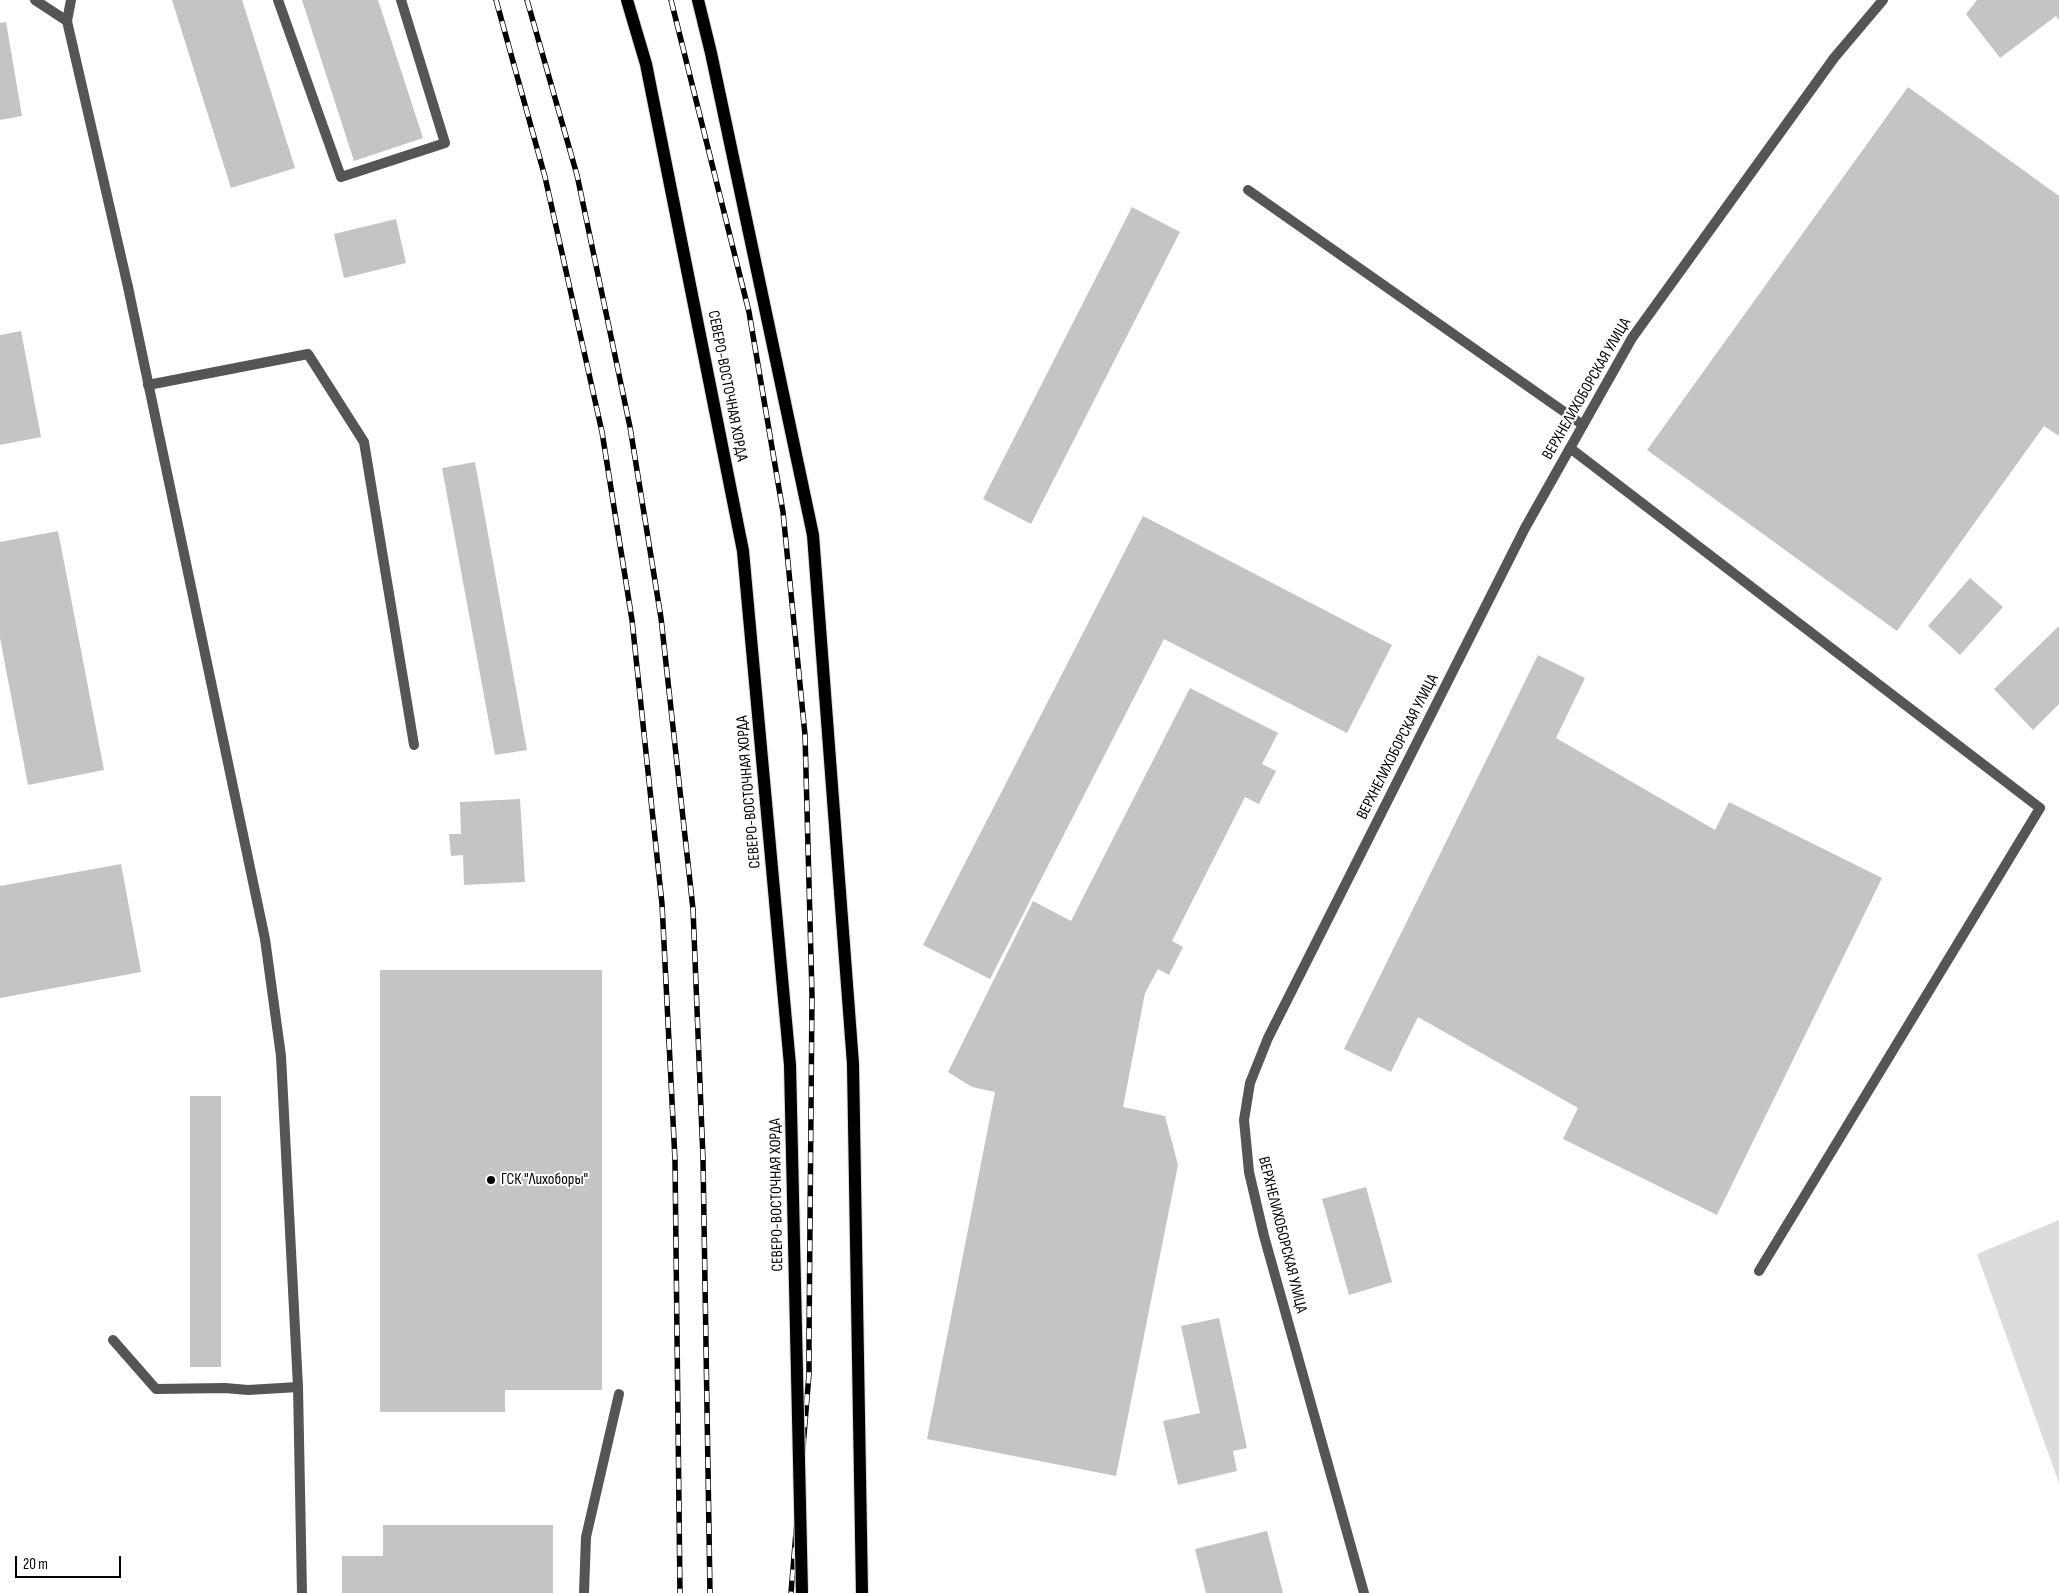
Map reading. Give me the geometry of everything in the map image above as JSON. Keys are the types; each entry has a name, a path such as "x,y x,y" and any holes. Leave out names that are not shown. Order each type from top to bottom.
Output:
{"main road":[{"name":"СЕВЕРО-ВОСТОЧНАЯ ХОРДА","path":"628,0 646,64 744,551 790,1065 802,1593"},
{"path":"698,0 711,53 813,535 853,1064 862,1593"}],"street":[{"path":"35,0 67,21"},
{"path":"71,0 67,21 128,288 266,949 282,1056 298,1387 302,1593"},
{"path":"278,0 341,177 445,143 401,0"},
{"name":"ВЕРХНЕЛИХОБОРСКАЯ УЛИЦА","path":"1364,1593 1264,1236 1249,1172 1244,1120 1250,1084 1268,1038 1521,536 1632,338 1834,58 1883,0"},
{"path":"1248,190 1583,425"},
{"path":"148,385 308,354 364,442 414,745"},
{"path":"1570,448 2040,808 1759,1272"},
{"path":"113,1340 156,1389 225,1388 248,1390 298,1387"},
{"path":"584,1593 586,1537 619,1394"}],"shaded area":[{"path":"2059,1220 2059,1483 1977,1254"}],"building":[{"path":"172,0 242,0 295,168 231,188"},
{"path":"302,0 378,0 423,138 354,161"},
{"path":"1977,0 2059,0 2059,20 2056,16 2000,58 1966,14"},
{"path":"6,22 22,116 0,120 0,23"},
{"path":"1908,87 2059,196 2059,436 2044,426 1897,631 1647,450"},
{"path":"1132,207 1180,232 1031,524 983,499"},
{"path":"396,219 406,263 344,278 334,234"},
{"path":"21,331 41,437 0,445 0,335"},
{"path":"475,462 527,750 495,755 442,468"},
{"path":"1143,516 1392,645 1347,733 1164,639 990,979 923,945"},
{"path":"58,531 104,770 28,785 0,638 0,542"},
{"path":"1970,578 2003,607 1960,655 1928,626"},
{"path":"2059,626 2059,704 2033,730 1994,689"},
{"path":"1538,655 1585,678 1556,738 1715,830 1729,802 1882,878 1717,1215 1563,1139 1578,1108 1418,1017 1391,1072 1344,1049"},
{"path":"1190,688 1278,733 1262,764 1276,771 1259,804 1245,797 1172,941 1183,947 1169,975 1158,969 1145,993 1123,1107 1165,1116 1178,1165 1116,1476 927,1439 995,1092 972,1087 948,1072 1033,901 1071,921"},
{"path":"520,799 525,882 464,885 463,855 451,856 449,834 461,834 460,802"},
{"path":"121,864 141,972 0,998 0,886"},
{"name":"ГСК \"Лихоборы\"","path":"380,970 602,970 602,1390 505,1390 505,1412 380,1412"},
{"path":"190,1096 221,1096 221,1367 190,1367"},
{"path":"1366,1187 1392,1282 1349,1295 1322,1199"},
{"path":"1219,1318 1247,1448 1233,1451 1237,1471 1178,1485 1163,1421 1200,1413 1181,1326"},
{"path":"383,1525 553,1525 553,1593 342,1593 342,1556 383,1556"},
{"path":"1267,1531 1283,1593 1206,1593 1195,1549"}],"railway":[{"path":"496,0 545,177 602,432 632,620 662,904 675,1160 680,1593"},
{"path":"527,0 577,175 630,427 661,618 693,909 703,1159 710,1593"},
{"path":"671,0 749,312 783,512 805,735 812,995 809,1374 791,1593"}],"place":[{"name":"ГСК \"Лихоборы\"","path":"491,1180"}]}
